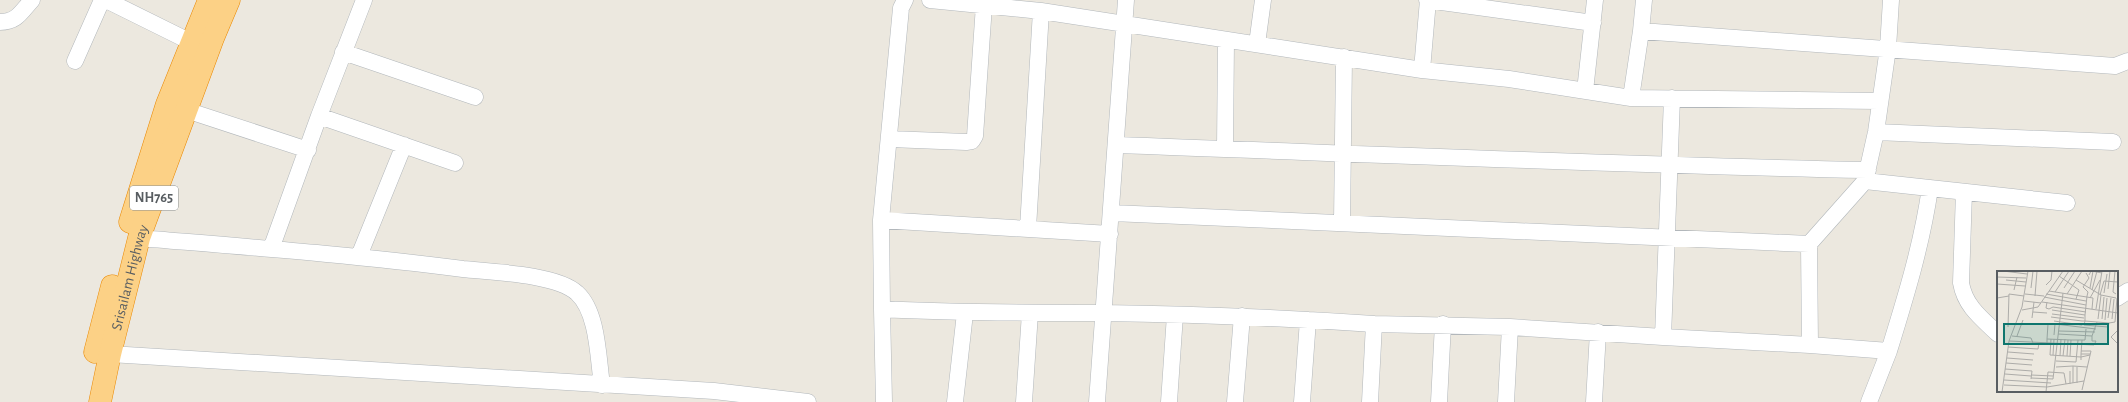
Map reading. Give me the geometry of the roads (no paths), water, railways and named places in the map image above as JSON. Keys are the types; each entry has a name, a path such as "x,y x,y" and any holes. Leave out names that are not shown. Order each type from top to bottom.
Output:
{"highway":[{"name":"Srisailam Highway","path":"100,402 110,354 139,238 186,110 209,0"},
{"name":"Srisailam Highway","path":"85,402 102,319 137,198 168,104 200,46 229,0"}],"street":[{"path":"0,22 10,22 17,18 32,0"},
{"path":"75,61 102,0"},
{"path":"106,0 200,46"},
{"path":"272,249 319,116 364,0"},
{"path":"884,402 881,220 890,139 901,8 905,0"},
{"path":"930,0 1042,11 1422,70 1509,79 1631,98 1879,101"},
{"path":"1097,402 1117,145 1123,23 1126,0"},
{"path":"1257,44 1263,0"},
{"path":"1422,70 1428,0 1593,23"},
{"path":"1585,91 1595,0"},
{"path":"1631,98 1644,0"},
{"path":"1810,345 1809,244 1867,175 1876,132 1879,101 1888,48 1891,0"},
{"path":"890,139 972,141 975,136 984,5"},
{"path":"1028,228 1042,11"},
{"path":"1641,31 1888,48 2115,66 2128,61"},
{"path":"1225,149 1226,40"},
{"path":"343,52 475,97"},
{"path":"1342,223 1344,57"},
{"path":"1663,337 1672,98"},
{"path":"186,110 308,150"},
{"path":"319,116 454,163"},
{"path":"1876,132 2113,142"},
{"path":"359,256 404,145"},
{"path":"1117,145 1867,175 1930,188 2067,203"},
{"path":"1869,402 1889,351 1914,270 1925,226 1930,188"},
{"path":"1964,192 1961,283 1963,295 1970,307 1997,333"},
{"path":"1112,213 1809,244"},
{"path":"881,220 1110,234"},
{"path":"139,238 359,256 531,277 562,283 577,293 586,306 593,324 602,384"},
{"path":"2118,297 2128,291"},
{"path":"882,309 965,313 1103,313 1242,316 1374,324 1442,324 1598,332 1889,351"},
{"path":"955,402 965,313"},
{"path":"1024,402 1030,313"},
{"path":"1169,402 1175,315"},
{"path":"1236,402 1242,316"},
{"path":"1302,402 1308,320"},
{"path":"1370,402 1374,324"},
{"path":"1439,402 1442,324"},
{"path":"1506,402 1510,327"},
{"path":"1594,402 1598,332"},
{"path":"110,354 602,384 714,397 808,402"}]}
